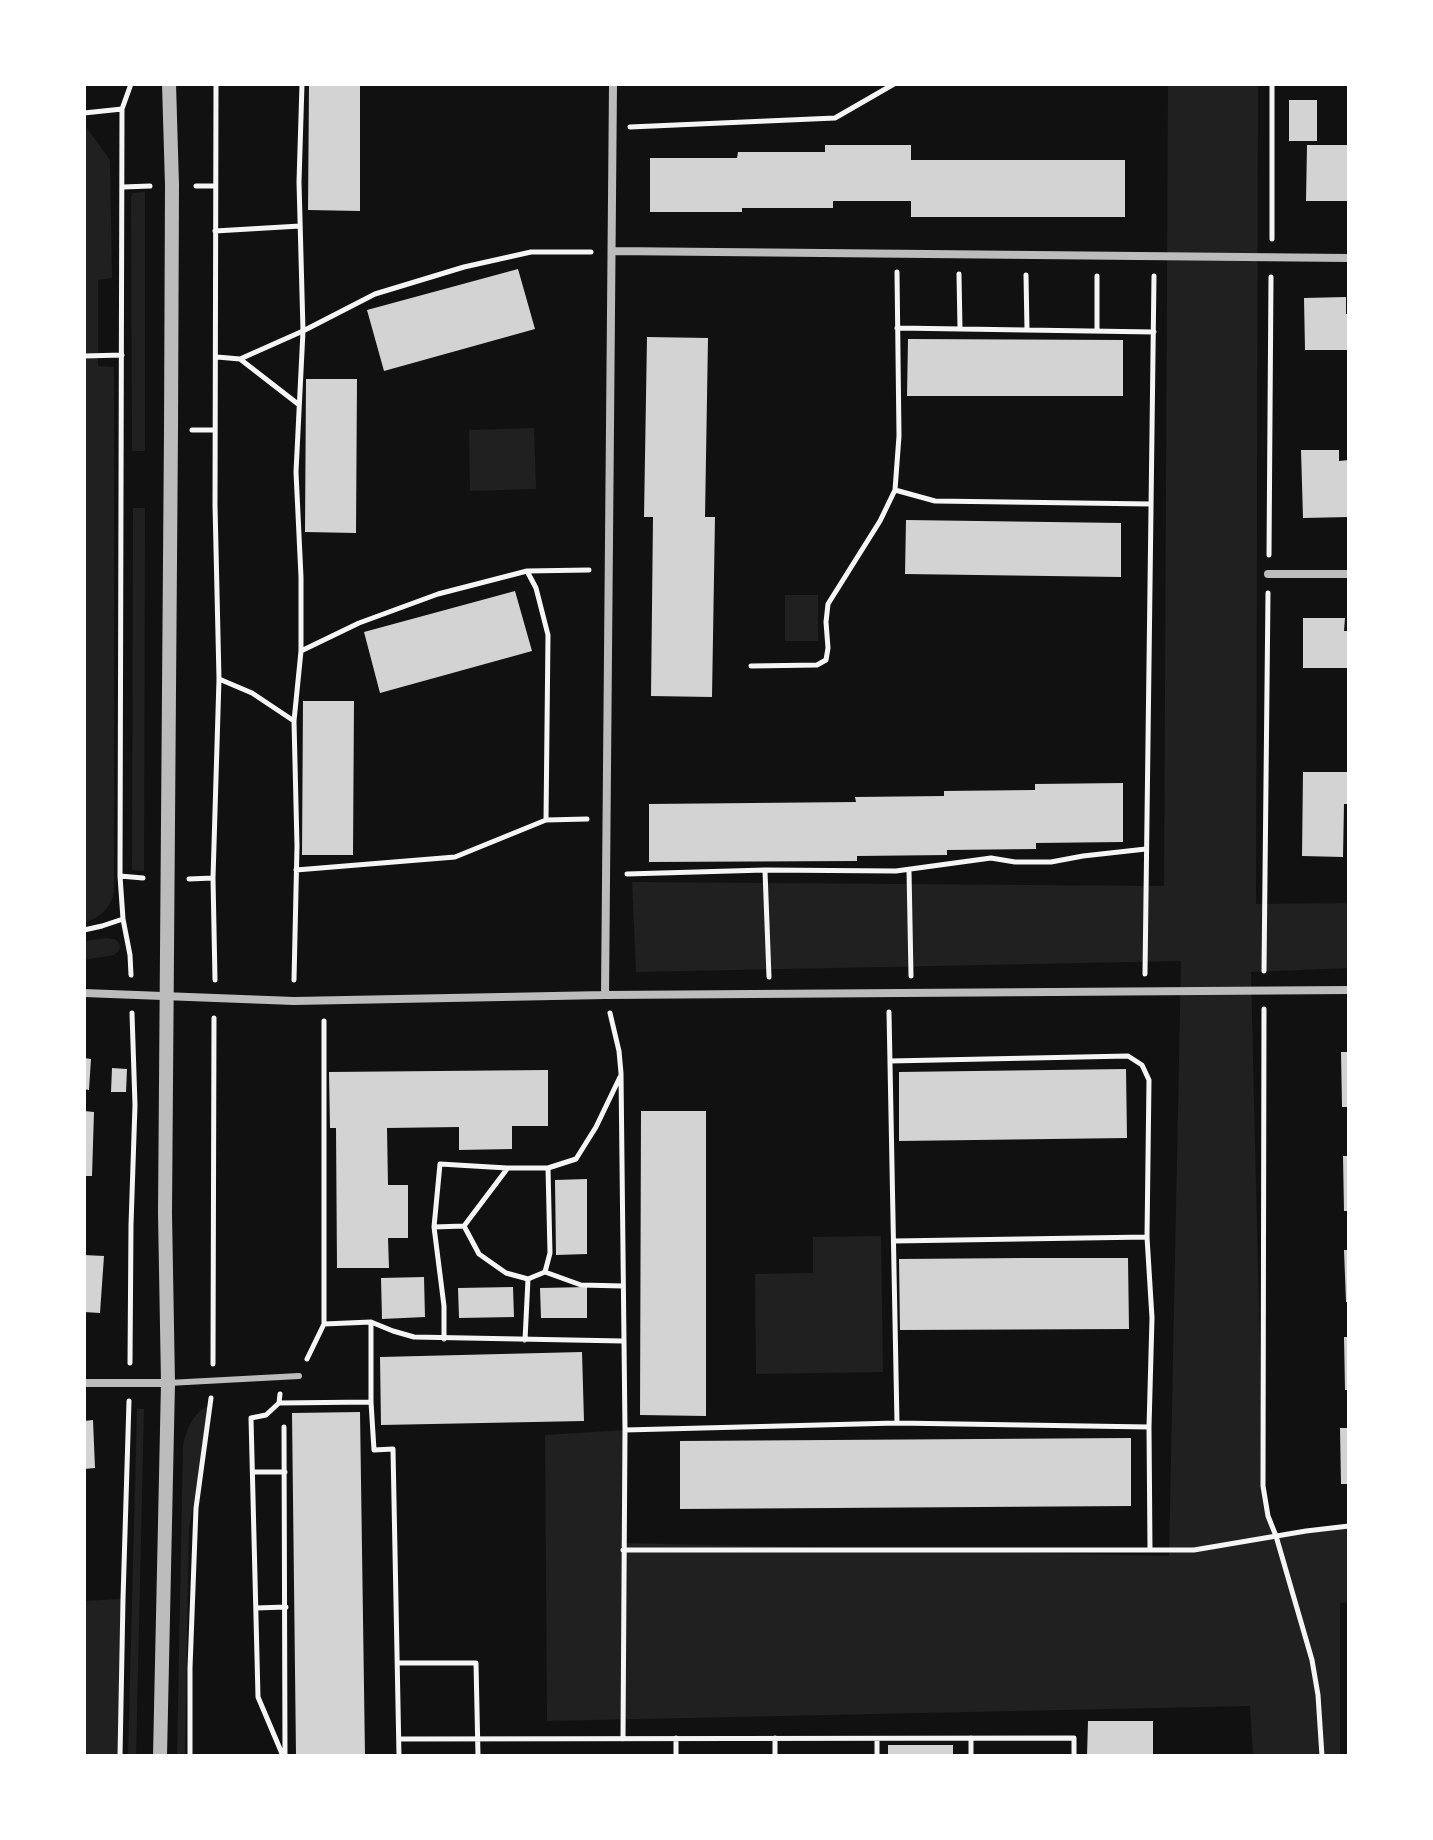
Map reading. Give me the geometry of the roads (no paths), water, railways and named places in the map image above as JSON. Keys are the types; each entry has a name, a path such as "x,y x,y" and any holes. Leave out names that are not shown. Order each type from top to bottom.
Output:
{"street":[{"path":"160,1756 168,1383 165,1213 172,185 169,84"},
{"path":"605,995 613,84"},
{"path":"612,251 1349,258"},
{"path":"1268,574 1349,574"},
{"path":"84,993 294,1001 605,995 1349,990"},
{"path":"84,1383 168,1383"}],"lane":[{"path":"168,1383 299,1376"}]}
